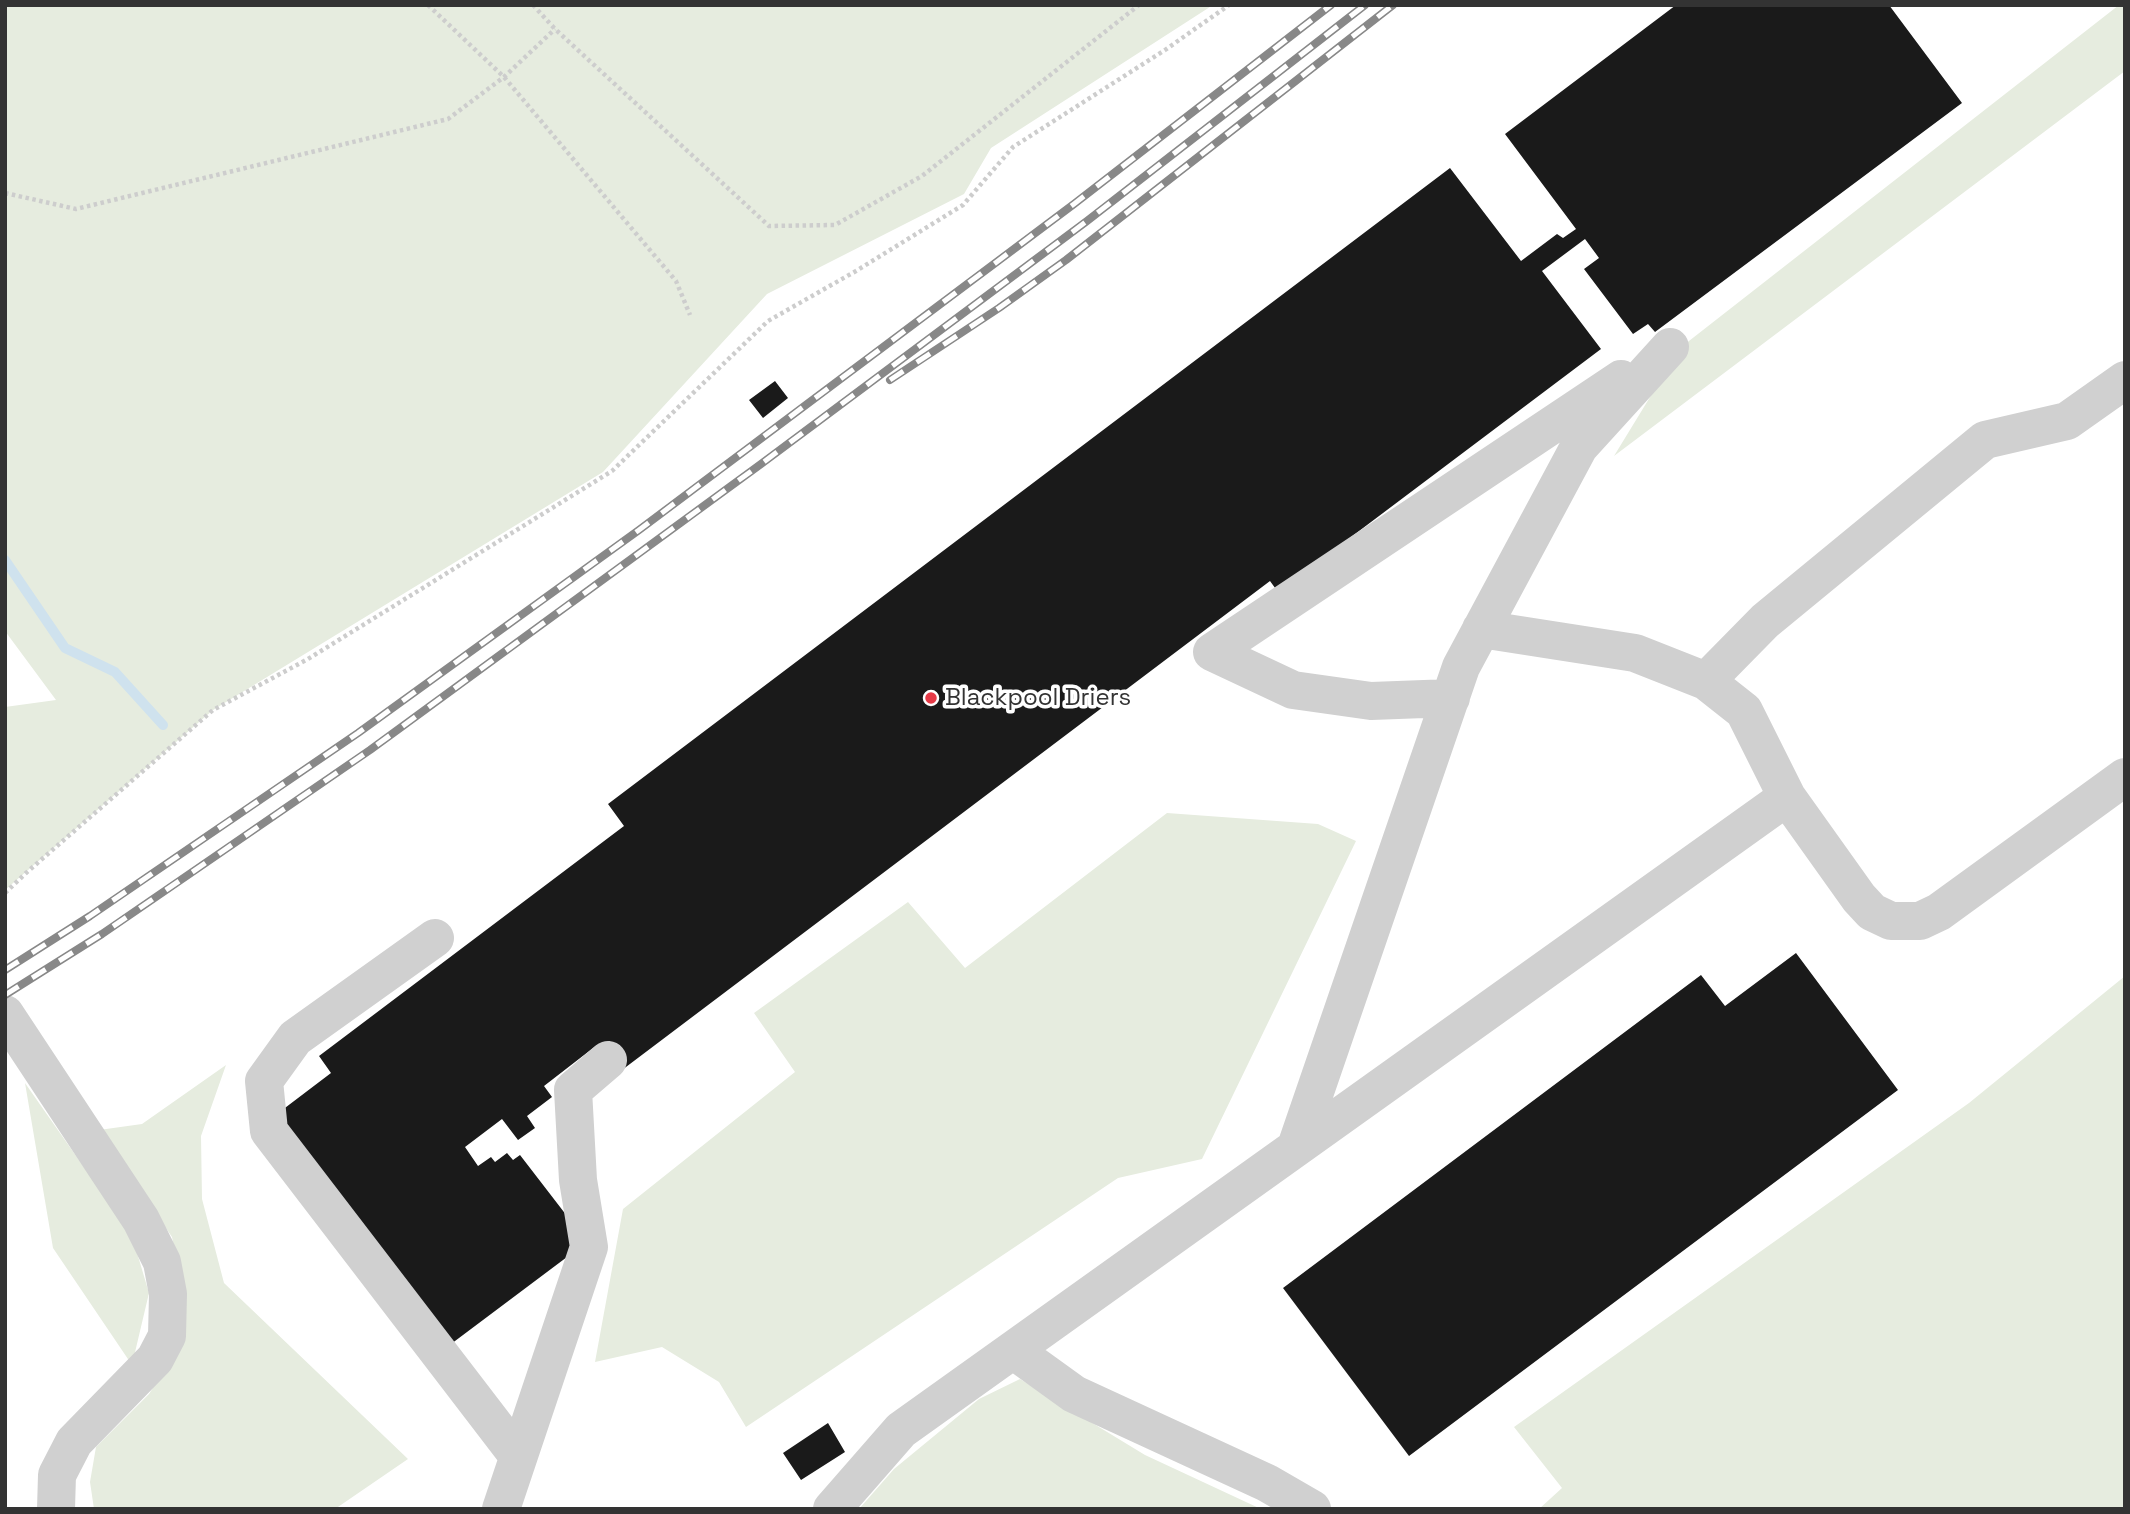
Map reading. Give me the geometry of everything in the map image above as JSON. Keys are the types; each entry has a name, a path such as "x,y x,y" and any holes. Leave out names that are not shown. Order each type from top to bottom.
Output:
{"lane":[{"path":"1296,1147 1451,698 1461,667 1579,447 1670,347 1212,652 1293,690 1371,701 1451,698"},
{"path":"1706,681 1765,621 1985,440 2067,421 2125,380"},
{"path":"1481,629 1635,653 1706,681 1744,711 1787,797 1859,898 1880,918 1891,922 1920,921 1939,912 2125,777"},
{"path":"832,1509 901,1430 1787,797"},
{"path":"435,938 295,1038 264,1081 269,1131 518,1457"},
{"path":"5,1014 141,1220 162,1262 168,1294 167,1336 155,1359 74,1442 57,1475 56,1509"},
{"path":"501,1509 589,1247 578,1180 573,1090 608,1060"},
{"path":"1013,1350 1074,1394 1267,1483 1312,1509"}],"path":[{"path":"428,5 504,77 676,281 690,315"},
{"path":"533,5 555,29 769,226 835,225 922,176 1139,5"},
{"path":"5,893 213,710 309,659 612,471 768,321 963,205 1013,147 1165,50 1229,5"},
{"path":"5,193 76,209 448,119 504,77 555,29"}],"shaded area":[{"path":"5,5 1213,5 991,148 964,194 767,294 603,472 213,710 5,890 5,707 56,700 5,631"},
{"path":"2119,5 2125,5 2125,71 1614,456 1680,348"},
{"path":"1167,813 1318,824 1356,841 1202,1159 1118,1178 746,1427 719,1382 662,1347 595,1362 623,1209 795,1072 754,1013 908,902 965,968"},
{"path":"2125,976 2125,1509 1539,1509 1562,1488 1514,1427 1969,1103"},
{"path":"226,1065 201,1136 202,1199 224,1283 408,1459 335,1509 94,1509 90,1482 96,1447 149,1394 181,1345 186,1304 172,1237 99,1130 142,1124"},
{"path":"25,1083 132,1236 149,1293 132,1365 53,1248"},
{"path":"1020,1379 1145,1455 1261,1509 859,1509 894,1469 979,1399"}],"building":[{"name":"Blackpool Driers","path":"1676,5 1889,5 1962,103 1655,332 1648,324 1633,334 1584,269 1599,258 1585,239 1542,271 1601,349 1278,592 1270,581 618,1073 597,1045 544,1086 552,1097 527,1116 535,1128 518,1140 502,1119 465,1147 478,1166 491,1157 495,1162 507,1153 513,1160 520,1155 587,1242 447,1347 273,1117 331,1073 319,1056 624,826 608,804 1450,168 1521,261 1557,234 1563,238 1576,229 1505,134"},
{"path":"775,381 788,398 763,418 749,400"},
{"path":"1796,953 1898,1090 1409,1456 1283,1288 1701,975 1725,1006"},
{"path":"828,1423 845,1452 801,1480 783,1453"}],"waterway":[{"path":"5,560 65,648 115,672 163,725"}],"railway":[{"path":"5,970 90,916 358,733 639,530 1074,204 1331,5"},
{"path":"5,995 102,934 370,750 1087,221 1365,5"},
{"path":"890,380 1066,260 1393,5"}],"place":[{"name":"Blackpool Driers","path":"931,698"}]}
